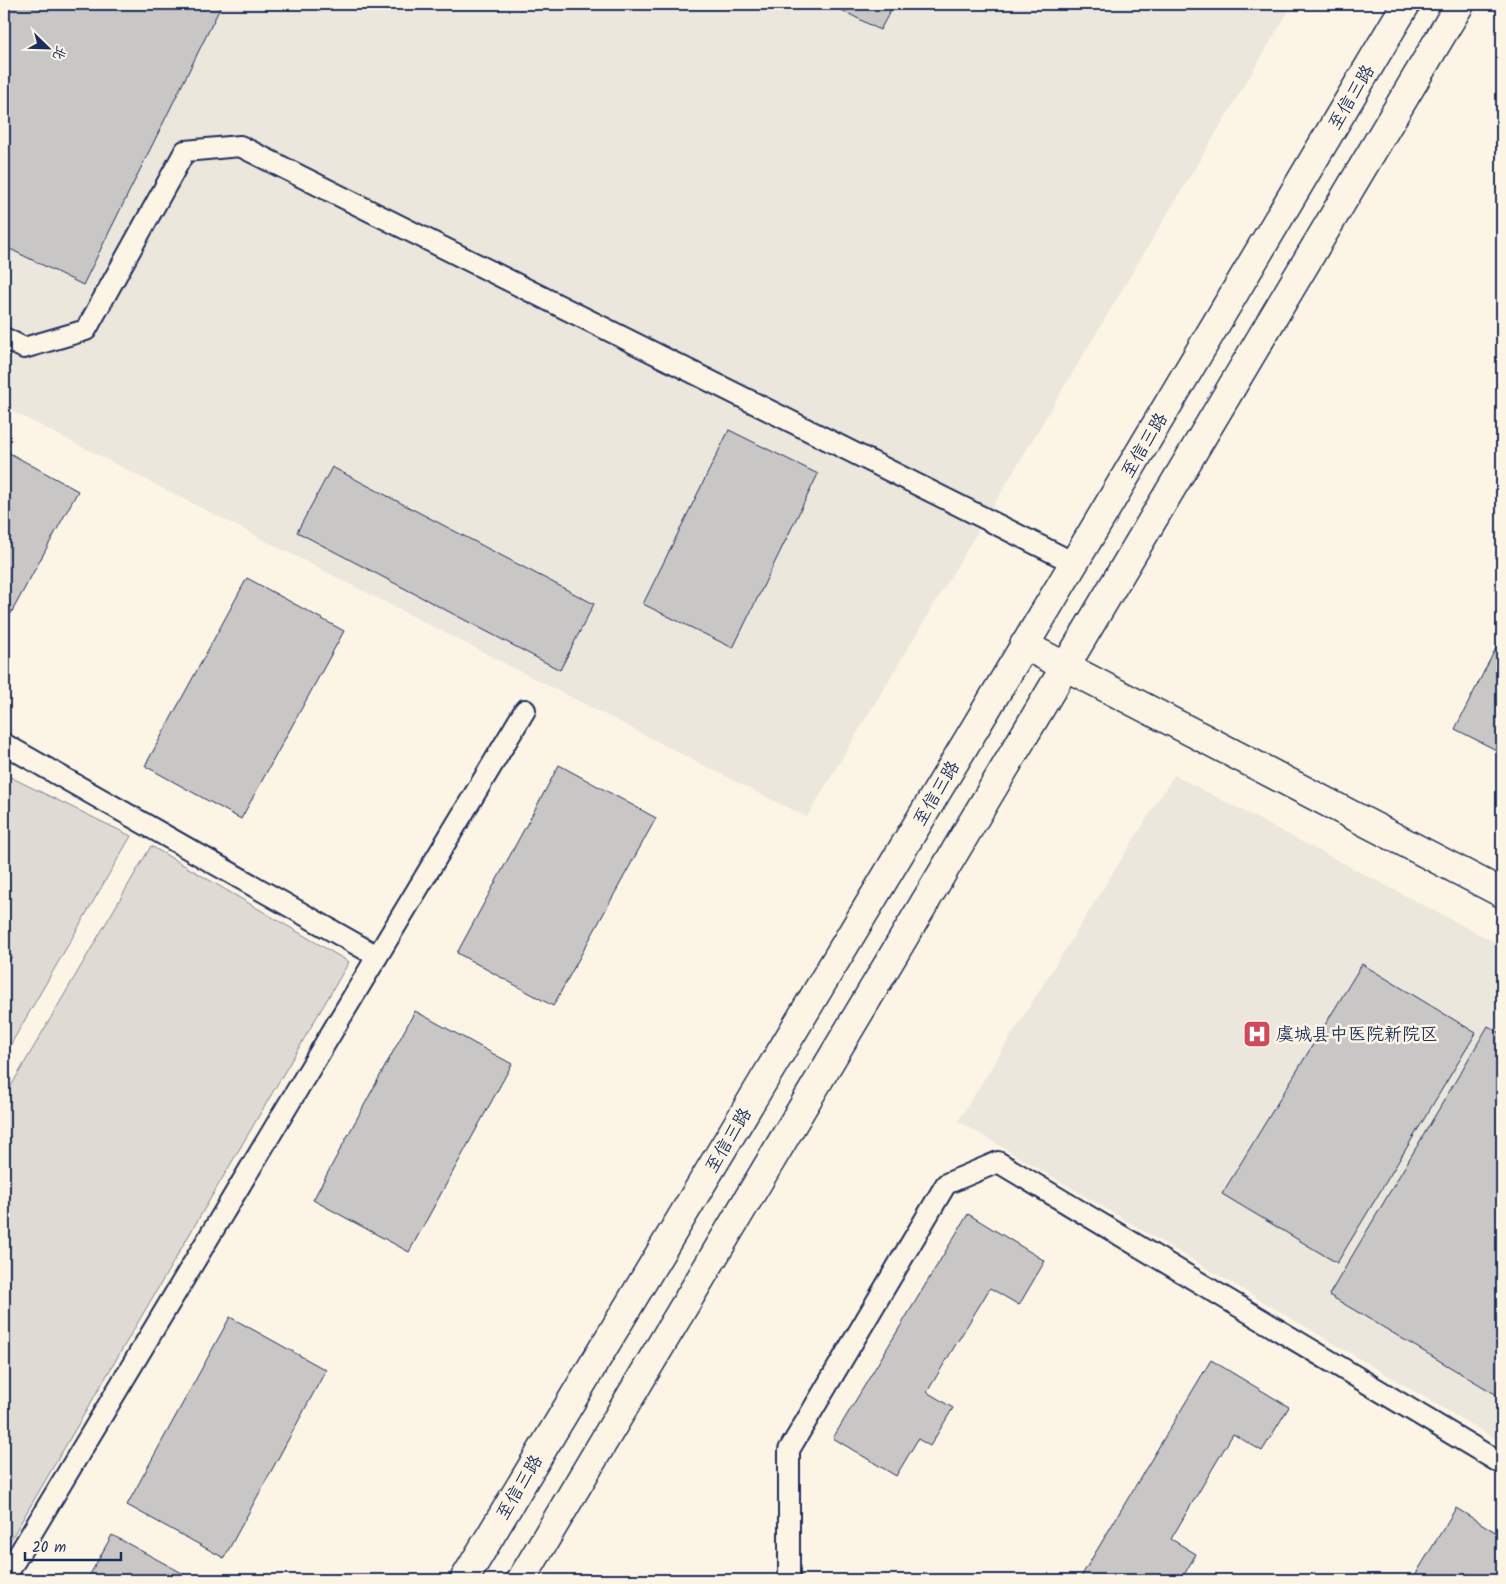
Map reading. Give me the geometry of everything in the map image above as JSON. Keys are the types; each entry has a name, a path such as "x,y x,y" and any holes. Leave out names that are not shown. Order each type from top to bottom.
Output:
{"main road":[{"name":"至信三路","path":"464,1580 1074,563 1406,4"},
{"path":"521,1580 1460,4"},
{"path":"1024,645 1502,892"}],"lane":[{"path":"4,338 24,348 86,330 185,151 240,146 1074,563"},
{"path":"4,1579 525,710"},
{"path":"4,744 377,956"},
{"path":"788,1580 788,1450 946,1184 998,1162 1502,1464"}],"shaded area":[{"path":"4,4 1293,4 807,817 4,407"},
{"path":"4,774 131,836 4,1056"},
{"name":"虞城县中医院新院区","path":"1174,775 1502,946 1502,1443 958,1121"},
{"path":"151,846 349,962 4,1551 4,1098"}],"building":[{"path":"4,4 222,4 83,285 4,246"},
{"path":"830,4 894,4 880,30"},
{"path":"729,430 818,474 733,648 643,604"},
{"path":"4,450 78,491 4,626"},
{"path":"332,467 594,604 560,670 297,532"},
{"path":"247,578 344,631 241,819 145,766"},
{"path":"1502,636 1502,753 1455,729"},
{"path":"559,765 656,818 553,1006 457,953"},
{"path":"4,951 12,956 4,970"},
{"path":"1362,964 1476,1033 1337,1263 1222,1194"},
{"path":"415,1011 512,1064 409,1252 313,1200"},
{"path":"1488,1026 1502,1034 1502,1191 1500,1195 1502,1196 1502,1398 1329,1295"},
{"path":"968,1214 1045,1261 1019,1305 990,1288 927,1392 953,1408 930,1446 918,1439 896,1476 833,1438"},
{"path":"230,1317 326,1370 224,1558 127,1505"},
{"path":"1211,1360 1289,1407 1262,1451 1233,1434 1171,1539 1196,1554 1181,1580 1079,1580"},
{"path":"1456,1508 1502,1536 1502,1580 1412,1580"},
{"path":"112,1535 195,1580 87,1580"}],"place":[{"name":"虞城县中医院新院区","path":"1257,1034"}]}
